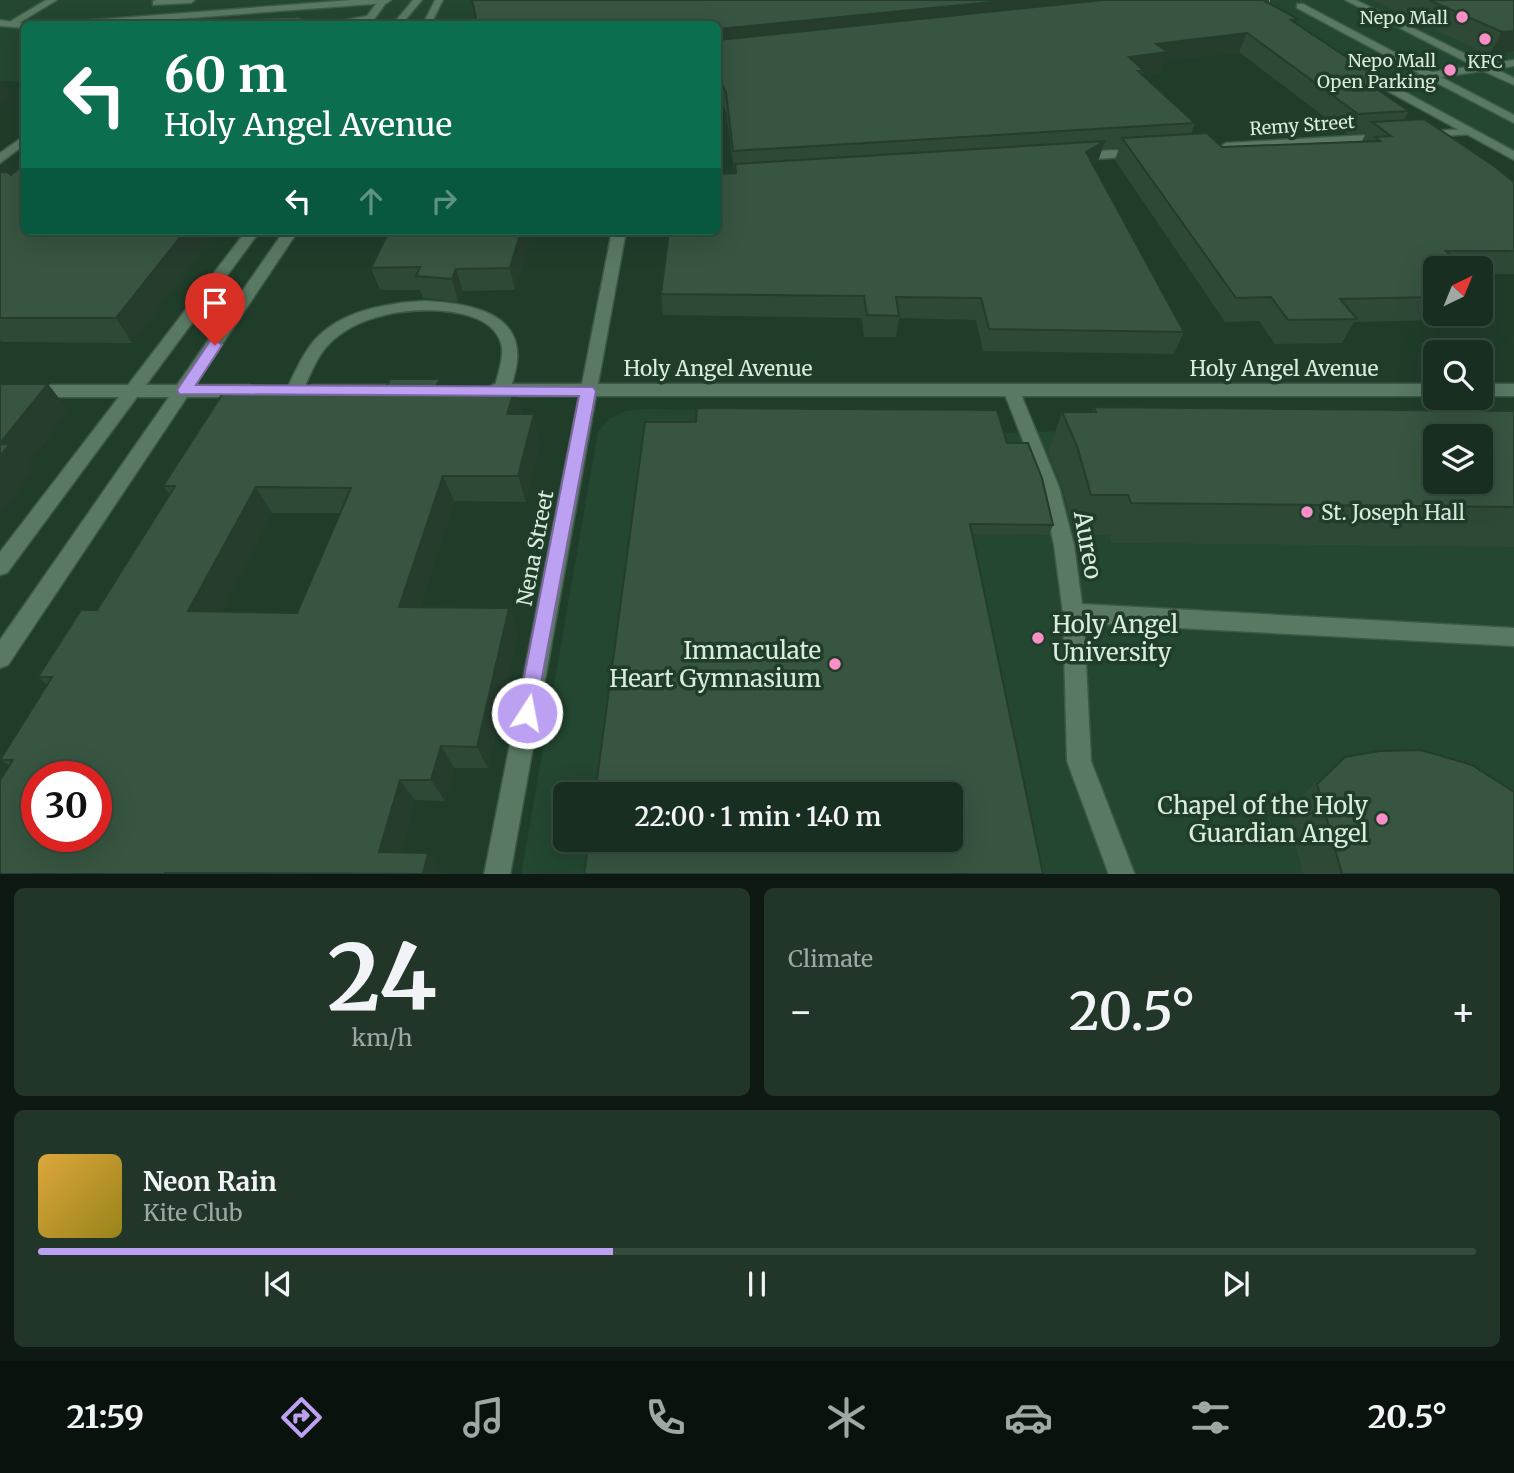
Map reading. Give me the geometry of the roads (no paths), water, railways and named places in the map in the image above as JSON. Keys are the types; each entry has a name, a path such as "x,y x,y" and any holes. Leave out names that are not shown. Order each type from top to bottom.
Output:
{"street":[{"path":"11,24 53,0"},
{"path":"156,3 191,0"},
{"path":"336,21 370,19 386,0"},
{"path":"176,21 386,0"},
{"path":"400,21 418,0"},
{"path":"428,21 439,0"},
{"path":"1349,0 1514,82"},
{"path":"1300,6 1514,120"},
{"path":"1355,19 1379,15"},
{"path":"1332,22 1343,20"},
{"path":"0,23 21,25"},
{"path":"1380,83 1514,63"},
{"path":"1357,70 1514,156"},
{"path":"1415,135 1470,132"},
{"name":"Remy Street","path":"1219,148 1401,136"},
{"path":"1,157 21,142"},
{"path":"1066,157 1150,152"},
{"path":"0,567 250,235"},
{"path":"0,658 288,235"},
{"name":"Nena Street","path":"497,874 618,235"},
{"path":"280,391 326,338 357,319 393,308 410,306 460,309 497,325 509,344 509,362 502,390"},
{"name":"Holy Angel Avenue","path":"474,391 1423,390"},
{"path":"1493,390 1514,390"},
{"path":"0,391 418,391"},
{"name":"Aureo","path":"1012,392 1050,487 1064,545 1073,613 1079,761 1122,874"},
{"path":"1073,613 1514,637"}],"place":[{"name":"Nepo Mall","path":"1462,17"},
{"name":"KFC","path":"1485,39"},
{"name":"Nepo Mall Open Parking","path":"1450,70"},
{"name":"St. Joseph Hall","path":"1307,512"},
{"name":"Holy Angel University","path":"1038,638"},
{"name":"Immaculate Heart Gymnasium","path":"835,664"},
{"name":"Chapel of the Holy Guardian Angel","path":"1382,819"}]}
